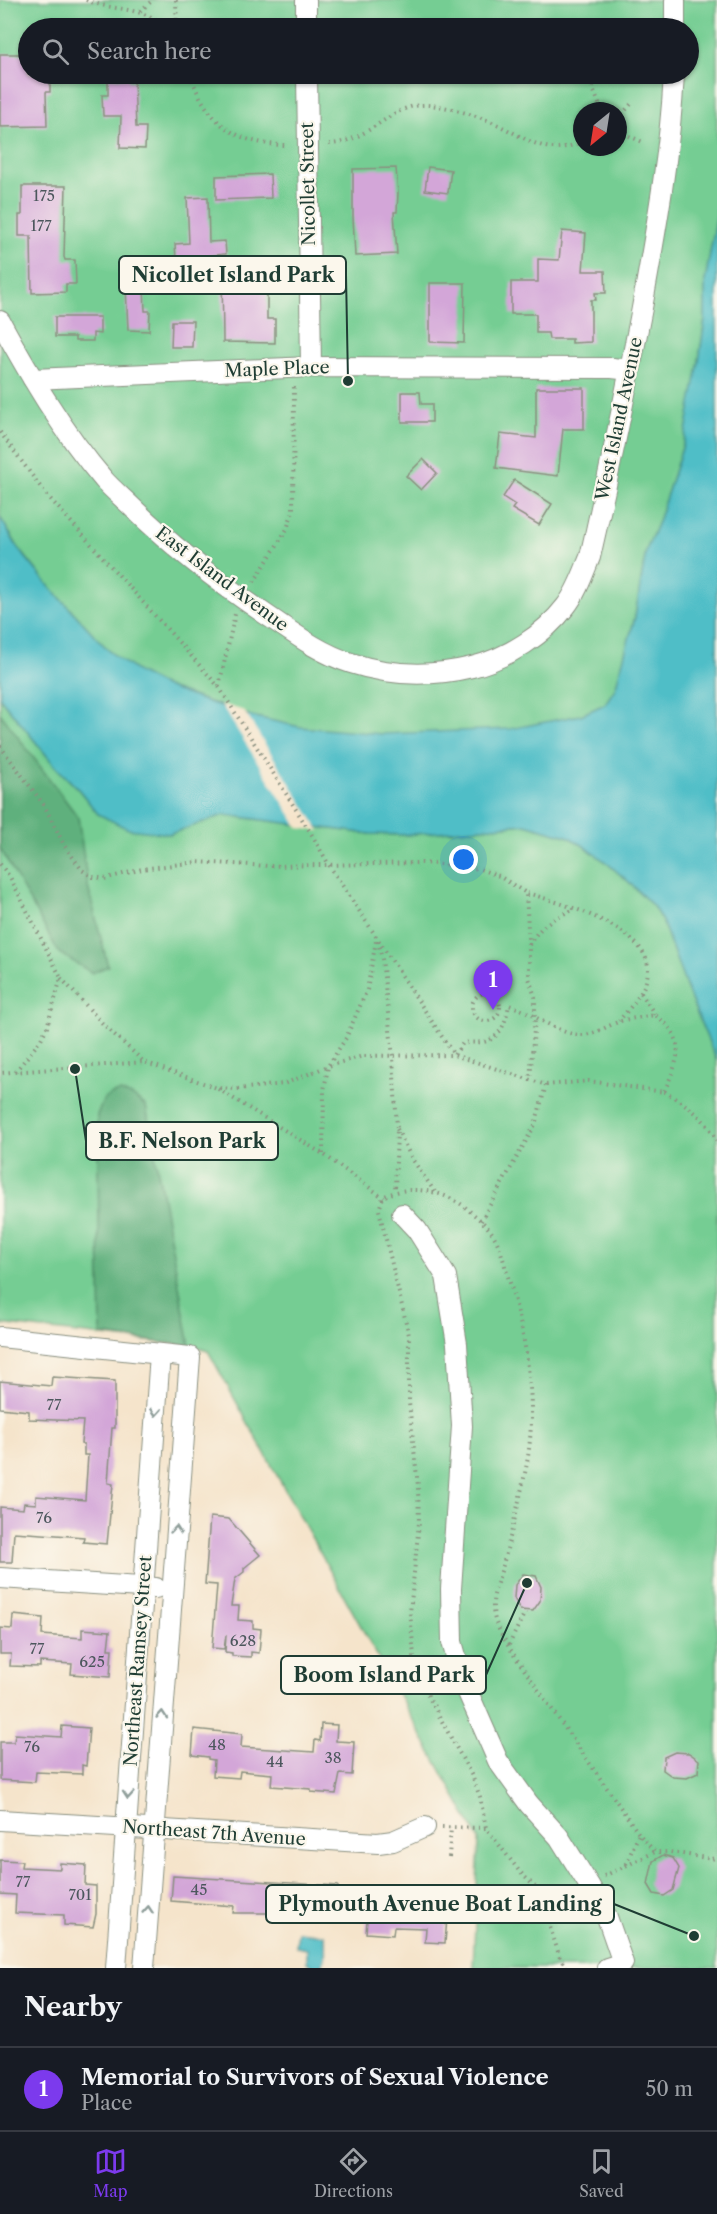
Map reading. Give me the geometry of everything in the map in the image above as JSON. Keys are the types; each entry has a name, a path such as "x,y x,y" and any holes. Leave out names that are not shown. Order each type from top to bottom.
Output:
{"street":[{"path":"306,0 306,18"},
{"path":"675,0 675,18"},
{"name":"Nicollet Street","path":"307,84 311,367"},
{"name":"West Island Avenue","path":"433,674 482,664 505,655 529,640 567,606 580,583 590,557 630,370 662,199 673,84"},
{"name":"East Island Avenue","path":"0,321 59,420 105,481 164,538 196,565 290,631 332,655 348,662 391,672 433,674"},
{"name":"Maple Place","path":"33,379 311,367 612,368 630,370"},
{"path":"402,1214 417,1230 446,1276 457,1344 462,1426 451,1600 452,1642 463,1681 498,1761 529,1804 559,1837 590,1885 607,1917 623,1963 607,1968"},
{"path":"0,1337 160,1354"},
{"name":"Northeast Ramsey Street","path":"116,1968 160,1354 190,1357 144,1968"},
{"path":"0,1578 171,1588"},
{"name":"Northeast 7th Avenue","path":"0,1820 378,1844 393,1841 425,1827"}],"path":[{"path":"86,0 117,9 140,11 153,18"},
{"path":"140,11 153,0"},
{"path":"176,0 177,18"},
{"path":"195,84 212,117 245,140 268,145 287,145"},
{"path":"593,84 598,102"},
{"path":"627,109 632,103"},
{"path":"329,144 363,135 406,107 426,105 491,122 547,148 573,146"},
{"path":"627,135 645,143"},
{"path":"254,582 287,529 293,511 294,385"},
{"path":"0,432 45,493 219,687 329,865 454,1055"},
{"path":"219,687 236,610"},
{"path":"0,746 44,805 64,845 81,870 93,878 104,879 142,869 196,862 270,866 421,863 479,869 499,876 526,893 574,910 624,933 644,953 648,968 641,993 618,1022"},
{"path":"0,864 10,878 61,978 103,1024 144,1062 217,1088 322,1154 383,1197 402,1214"},
{"path":"526,893 529,978 535,998 536,1017 530,1080"},
{"path":"529,945 537,932 554,917 574,910"},
{"path":"377,937 382,959 393,1057 397,1129 395,1191"},
{"path":"322,1154 324,1090 328,1066 346,1038 367,990 377,937"},
{"path":"16,1071 48,1027 61,978"},
{"path":"483,993 492,994 500,1005 498,1014 486,1021 477,1019 472,1011 472,1002 483,993"},
{"path":"641,993 655,1015 666,1023 677,1040 677,1061 664,1092"},
{"path":"500,1005 525,1010 555,1028 575,1035 592,1034 618,1022 655,1015"},
{"path":"454,1055 463,1043 484,1042 493,1038 505,1022 509,1005"},
{"path":"217,1088 257,1088 284,1084 328,1066 363,1056 454,1055 546,1085 589,1081 664,1092 682,1101 713,1132 717,1140"},
{"path":"0,1073 144,1062"},
{"path":"481,1221 535,1125 546,1085"},
{"path":"397,1129 412,1159 436,1193"},
{"path":"383,1197 395,1191 413,1190 436,1193 459,1203 481,1221 493,1235 502,1257 518,1313 529,1371 531,1438 492,1606 498,1629 639,1834 655,1852"},
{"path":"509,1646 525,1612"},
{"path":"425,1827 486,1828"},
{"path":"449,1857 451,1827"},
{"path":"627,1864 639,1834"},
{"path":"566,1968 560,1958 549,1924 552,1904 627,1864 655,1852 670,1852 712,1859 717,1857"}],"green space":[{"path":"0,0 717,0 717,215 705,281 705,319 693,401 684,442 646,551 635,617 621,670 615,689 605,704 581,715 509,730 381,735 299,727 251,716 168,688 139,673 110,652 49,586 18,547 0,517"},
{"path":"0,698 98,814 170,834 224,815 370,834 405,835 525,824 567,836 584,846 630,883 653,906 663,923 690,997 717,1061 717,1968 473,1968 479,1839 208,1351 190,1346 0,1324"},
{"path":"0,713 78,817 88,887 108,966 92,973 59,953 0,848"},
{"path":"120,1092 132,1096 146,1106 190,1346 101,1335 97,1115 105,1099"}],"water":[{"path":"717,215 717,1061 690,997 663,923 653,906 607,863 567,836 525,824 405,835 370,834 224,815 170,834 128,829 98,814 0,698 0,517 18,548 49,586 110,652 139,673 168,688 251,716 300,727 382,734 510,729 581,715 605,704 615,689 635,617 646,551 684,442 699,361 705,319 705,281"},
{"path":"298,1932 325,1935 325,1955 319,1966 315,1968 307,1962 307,1949 296,1947"}],"pier":[{"path":"221,704 244,711 320,831 299,828"}],"building":[{"path":"0,54 18,54 18,84 50,84 50,92 46,92 47,126 0,127"},
{"path":"108,84 134,84 136,127 146,127 145,149 120,148 121,116 103,116 102,95 108,95"},
{"path":"428,167 451,170 448,193 425,190"},
{"path":"396,168 398,193 397,212 394,212 397,254 355,256 353,169"},
{"path":"270,174 271,198 216,200 216,176"},
{"path":"22,186 66,186 64,257 65,260 75,260 76,284 66,284 66,292 32,293 31,236 19,236"},
{"path":"208,197 209,242 225,241 226,254 176,259 175,244 189,243 187,198"},
{"path":"562,231 586,233 583,271 605,271 606,293 595,293 596,300 591,300 591,342 572,343 572,339 549,339 548,333 536,333 536,314 511,314 511,282 538,282 538,259 559,260"},
{"path":"267,267 267,319 275,319 275,343 223,342 222,268"},
{"path":"430,283 465,283 464,343 430,342"},
{"path":"144,286 145,311 150,311 149,331 128,330 126,287"},
{"path":"55,317 100,317 100,334 93,333 93,341 75,341 75,337 55,337"},
{"path":"172,321 193,321 192,347 171,347"},
{"path":"536,388 584,388 584,429 563,429 558,476 496,468 500,434 536,438"},
{"path":"402,392 420,392 421,404 432,404 432,422 402,422"},
{"path":"423,459 437,473 421,490 406,476"},
{"path":"514,480 552,504 539,525 512,509 515,505 503,497"},
{"path":"52,1377 115,1381 115,1428 112,1428 108,1483 113,1484 107,1544 83,1542 84,1537 14,1532 12,1562 0,1562 0,1507 23,1509 24,1503 36,1504 36,1496 85,1500 88,1455 84,1455 84,1444 81,1444 83,1421 29,1419 29,1411 0,1408 0,1381 51,1386"},
{"path":"210,1517 229,1519 260,1555 235,1579 231,1606 239,1606 238,1620 253,1621 253,1628 261,1629 259,1653 251,1652 251,1657 232,1656 232,1653 225,1652 226,1635 224,1649 212,1648 217,1585 205,1584"},
{"path":"523,1574 536,1576 541,1587 540,1601 533,1611 520,1610 514,1598 515,1585"},
{"path":"13,1615 43,1618 42,1635 82,1638 82,1629 110,1631 108,1649 112,1649 110,1677 71,1674 72,1664 40,1662 40,1667 10,1666 11,1654 0,1654 0,1628 12,1629"},
{"path":"321,1724 337,1725 336,1741 354,1742 352,1775 340,1774 336,1794 311,1792 311,1789 271,1786 272,1774 240,1771 239,1778 213,1776 214,1760 192,1755 194,1729 242,1734 241,1747 314,1752 315,1740 320,1741"},
{"path":"62,1726 89,1728 86,1766 82,1765 82,1774 36,1772 35,1782 0,1780 0,1742 14,1742 15,1734 61,1737"},
{"path":"675,1752 689,1753 699,1760 698,1773 687,1778 673,1777 663,1770 664,1757"},
{"path":"663,1855 673,1858 679,1868 673,1890 664,1896 654,1894 648,1884 653,1861"},
{"path":"0,1860 22,1861 21,1867 60,1869 60,1863 86,1865 85,1885 96,1886 96,1914 93,1927 64,1925 64,1915 15,1913 16,1895 0,1894"},
{"path":"173,1876 338,1886 338,1892 369,1894 369,1891 378,1892 378,1889 453,1895 452,1919 447,1918 445,1943 425,1942 426,1928 394,1927 393,1935 366,1933 367,1921 344,1919 345,1914 280,1910 280,1913 233,1913 234,1906 171,1901"}],"place":[{"name":"Nicollet Island Park","path":"348,381"},
{"name":"Memorial to Survivors of Sexual Violence","path":"493,1010"},
{"name":"B.F. Nelson Park","path":"75,1069"},
{"name":"Boom Island Park","path":"527,1583"},
{"name":"Plymouth Avenue Boat Landing","path":"694,1936"}]}
